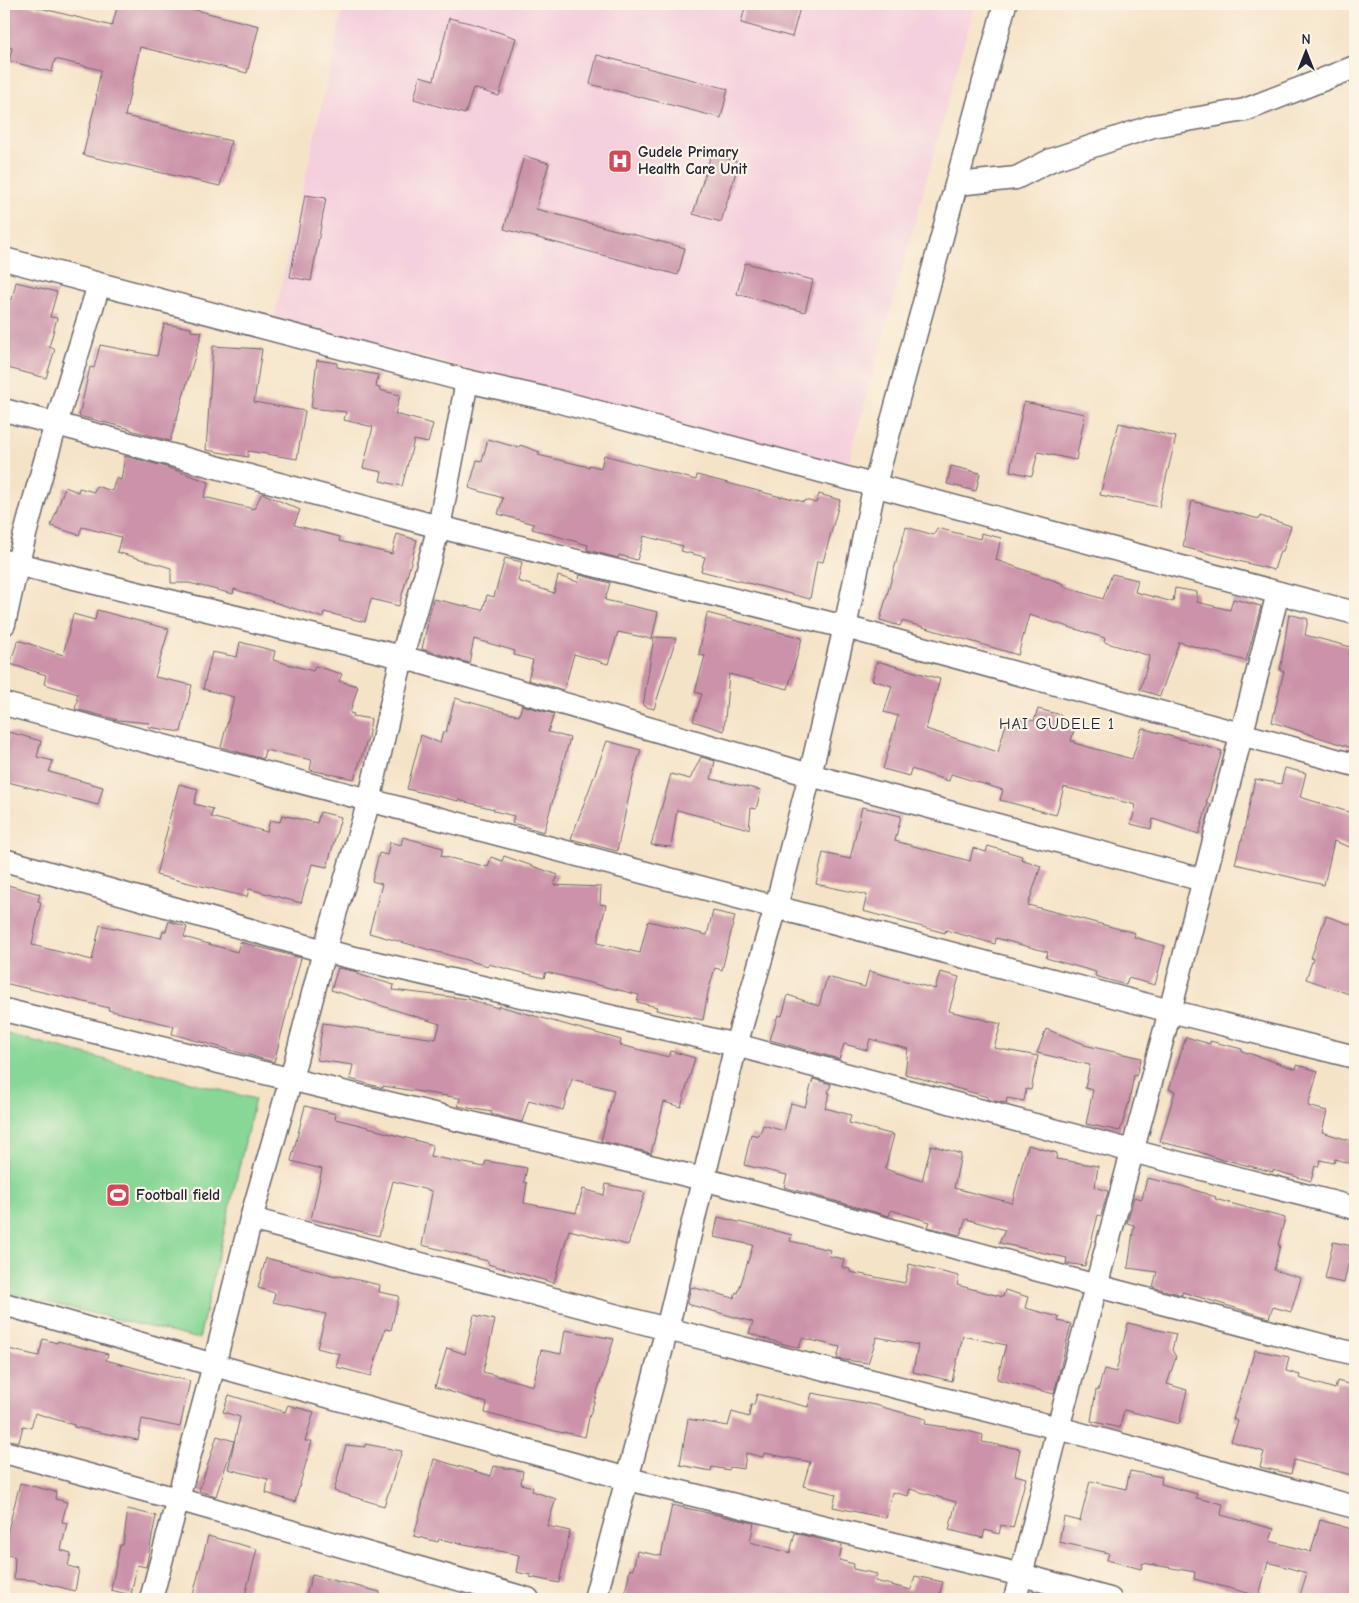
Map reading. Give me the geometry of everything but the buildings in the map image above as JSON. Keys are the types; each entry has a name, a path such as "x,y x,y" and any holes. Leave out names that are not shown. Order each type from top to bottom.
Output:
{"street":[{"path":"595,1599 628,1479 736,1045 776,907 810,775 845,626 875,484 1005,4"},
{"path":"957,184 1016,178 1051,160 1153,126 1245,110 1355,68"},
{"path":"4,259 467,381 562,402 875,484 1355,613"},
{"path":"4,624 10,563 99,285"},
{"path":"150,1599 324,950 369,801 402,657 439,527 467,381"},
{"path":"4,410 439,527 845,626 1355,765"},
{"path":"10,563 402,657 810,775 1203,880"},
{"path":"1015,1599 1058,1428 1170,1011 1278,593"},
{"path":"4,704 1170,1011 1355,1057"},
{"path":"4,860 324,950 736,1045 1355,1208"},
{"path":"4,1010 703,1179 1355,1354"},
{"path":"251,1219 1355,1507"},
{"path":"4,1304 214,1365 628,1479 1022,1575 1110,1599"},
{"path":"4,1452 528,1599"}],"shaded area":[{"name":"Gudele Primary Health Care Unit","path":"344,4 975,4 847,468 274,318"}],"green space":[{"name":"Football field","path":"4,1033 255,1099 199,1339 4,1292"}],"place":[{"name":"Gudele Primary Health Care Unit","path":"620,161"},
{"name":"Football field","path":"118,1195"}],"district":[{"name":"HAI GUDELE 1","path":"1057,723"}]}
